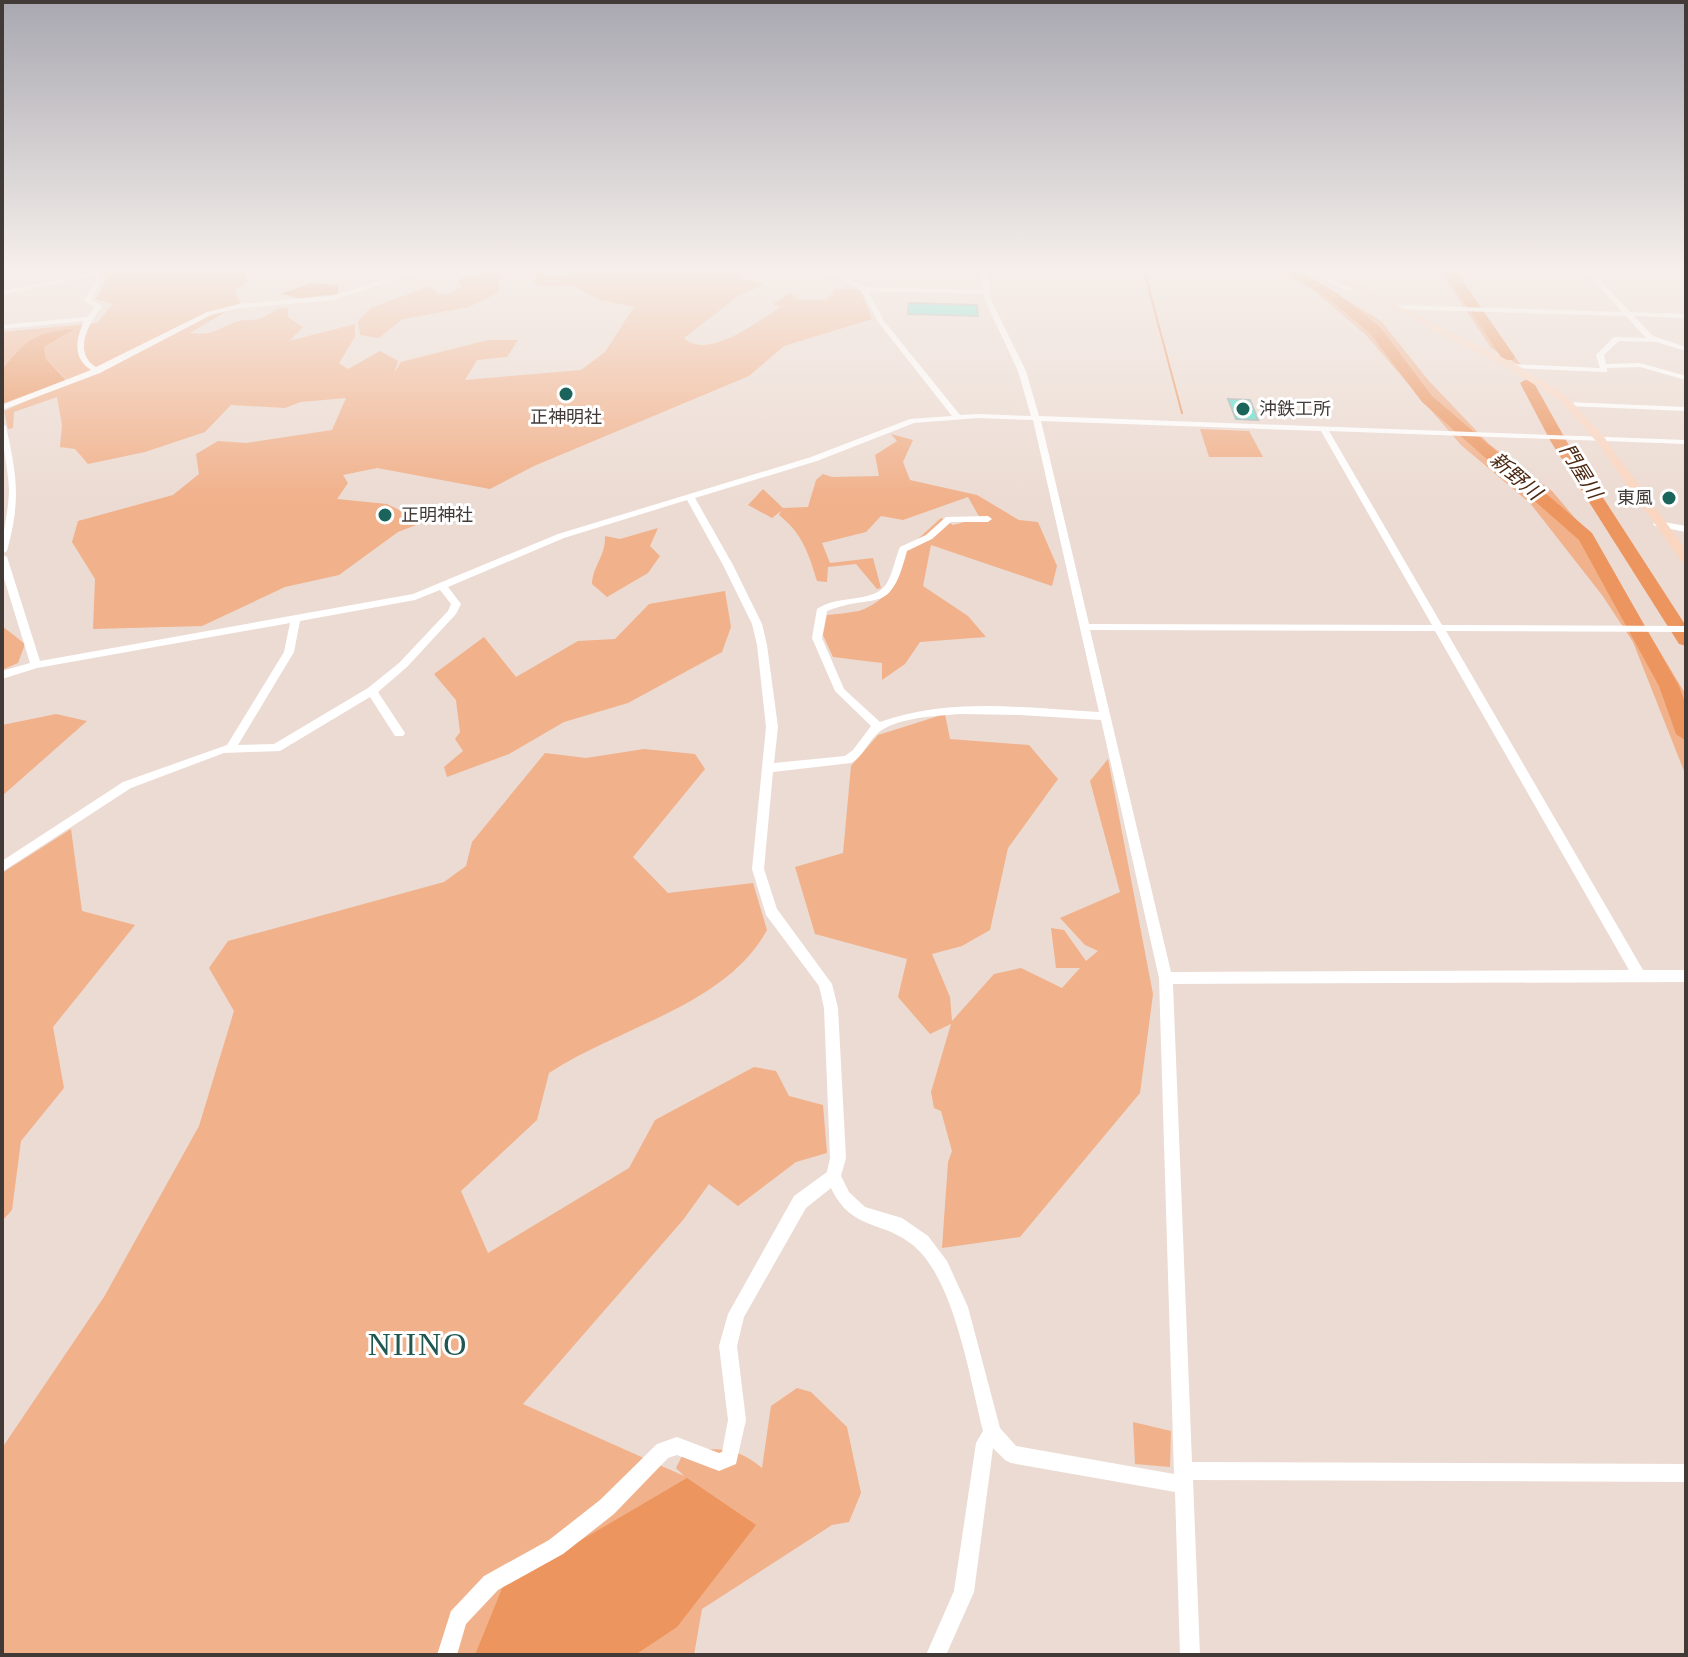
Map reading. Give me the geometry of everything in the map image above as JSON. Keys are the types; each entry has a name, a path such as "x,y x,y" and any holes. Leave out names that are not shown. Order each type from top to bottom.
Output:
{"main road":[{"path":"1468,344 1548,387 1569,404 1600,439 1685,560"}],"street":[{"path":"80,344 84,363 97,371"},
{"path":"2,408 97,371 145,344"},
{"path":"899,344 956,415"},
{"path":"1010,344 1022,371 1036,418 1166,978 1190,1655"},
{"path":"1511,366 1604,370 1600,355 1611,344"},
{"path":"1604,366 1640,365 1686,378"},
{"path":"1569,404 1686,409"},
{"path":"2,675 36,665 389,604 443,587 561,536 814,459 913,421 956,415 1681,442 1686,453"},
{"path":"2,426 15,477 14,505 2,554 36,665"},
{"path":"1324,429 1639,976"},
{"path":"447,1655 458,1618 491,1583 556,1547 607,1507 663,1450 677,1446 719,1462 730,1458 737,1420 736,1384 728,1346 736,1314 800,1202 833,1177 838,1158 831,1008 825,984 771,911 758,869 772,727 757,624 690,497"},
{"path":"879,727 840,691 817,638 822,609 881,596 898,575 903,549 929,537 949,519 988,519"},
{"path":"1658,524 1686,529"},
{"path":"2,867 127,785 231,747 250,751 276,748 372,691 403,665 453,612 456,604 443,587"},
{"path":"231,747 289,652 295,621"},
{"path":"1085,627 1686,629"},
{"path":"372,691 399,733"},
{"path":"768,768 847,760 855,757 869,735 879,727 930,711 964,709 1105,716"},
{"path":"1166,978 1686,976"},
{"path":"833,1177 843,1197 860,1213 896,1224 922,1242 941,1267 960,1307 992,1433 1011,1454 1185,1478 1686,1473"},
{"path":"936,1655 964,1592 985,1443 992,1433"}],"shaded area":[{"path":"2,344 26,344 17,352 2,369"},
{"path":"26,344 49,344 44,347 46,359 66,380 2,404 2,369"},
{"path":"49,344 350,344 339,363 348,369 380,351 398,361 394,373 401,362 471,344 515,344 507,357 477,360 465,380 581,370 605,352 610,344 789,344 749,376 534,466 490,489 377,468 343,475 348,483 337,499 387,504 424,522 398,532 339,575 285,587 202,626 93,629 95,579 72,542 78,521 173,495 199,474 196,454 218,441 246,443 332,430 346,398 301,402 285,408 231,405 205,432 145,452 88,464 75,449 60,447 62,425 57,397 14,412 13,428 8,429 4,411 69,382 46,359 44,347"},
{"path":"1374,344 1400,344 1429,381 1489,444 1552,491 1591,537 1686,695 1686,776 1633,642 1602,595 1530,503 1461,445"},
{"path":"1489,344 1506,344 1522,367"},
{"path":"1200,429 1249,431 1263,457 1209,457"},
{"path":"891,434 913,440 903,462 910,480 977,495 1019,520 1038,522 1057,566 1052,586 931,545 923,586 968,616 986,637 920,642 905,664 882,680 882,663 833,657 823,635 827,615 859,611 883,597 891,590 900,573 899,556 941,518 953,525 980,518 968,497 903,520 881,516 866,532 822,543 830,563 873,558 881,588 877,589 856,564 828,567 827,582 817,581 804,545 794,529 779,515 781,511 772,518 748,505 763,489 783,508 808,507 816,480 823,474 832,477 879,476 875,455 897,441"},
{"path":"658,528 650,546 660,556 648,573 607,597 592,584 604,549 605,536 620,539"},
{"path":"725,591 731,627 722,652 628,703 564,722 509,754 447,777 444,767 463,751 455,739 460,732 456,700 434,674 484,637 516,677 578,641 615,639 649,604"},
{"path":"2,626 25,644 18,663 2,670"},
{"path":"56,714 87,721 2,796 2,725"},
{"path":"945,714 950,739 1029,745 1058,779 1008,848 990,930 962,946 932,954 950,997 952,1021 994,974 1021,968 1062,988 1080,968 1056,968 1051,928 1064,930 1086,961 1098,951 1085,945 1060,918 1120,892 1090,781 1108,759 1153,994 1140,1093 1020,1237 942,1248 948,1162 952,1151 941,1111 934,1108 931,1092 951,1024 930,1034 898,997 907,959 815,934 795,867 843,853 851,766 878,735"},
{"path":"644,749 695,754 705,769 633,857 668,893 753,883 767,930 749,956 698,997 549,1073 537,1120 461,1191 488,1253 629,1168 655,1120 754,1067 776,1071 789,1096 823,1105 827,1153 796,1162 738,1206 709,1184 683,1220 523,1404 684,1476 676,1468 684,1452 725,1450 743,1455 762,1468 771,1406 797,1388 811,1392 847,1427 861,1493 849,1522 832,1525 702,1609 694,1655 2,1655 2,1448 104,1297 199,1126 234,1011 209,968 228,941 444,882 466,866 472,842 545,753 586,758"},
{"path":"71,829 82,911 135,925 53,1027 64,1088 21,1141 12,1210 2,1221 2,873"},
{"path":"1133,1422 1171,1431 1170,1467 1135,1464"},
{"path":"687,1478 756,1525 677,1627 635,1655 475,1655 503,1586"}],"building":[{"name":"沖鉄工所","path":"1228,399 1250,400 1258,420 1236,419"}],"waterway":[{"path":"1164,344 1182,413"},
{"name":"新野川","path":"1386,344 1427,399 1586,537 1669,686 1686,734"},
{"name":"門屋川","path":"1499,344 1508,357"},
{"name":"門屋川","path":"1527,383 1559,442 1686,640"}],"place":[{"name":"正神明社","path":"566,394"},
{"name":"沖鉄工所","path":"1243,409"},
{"name":"東風","path":"1669,498"},
{"name":"正明神社","path":"385,515"}],"district":[{"name":"NIINO","path":"418,1344"}]}
